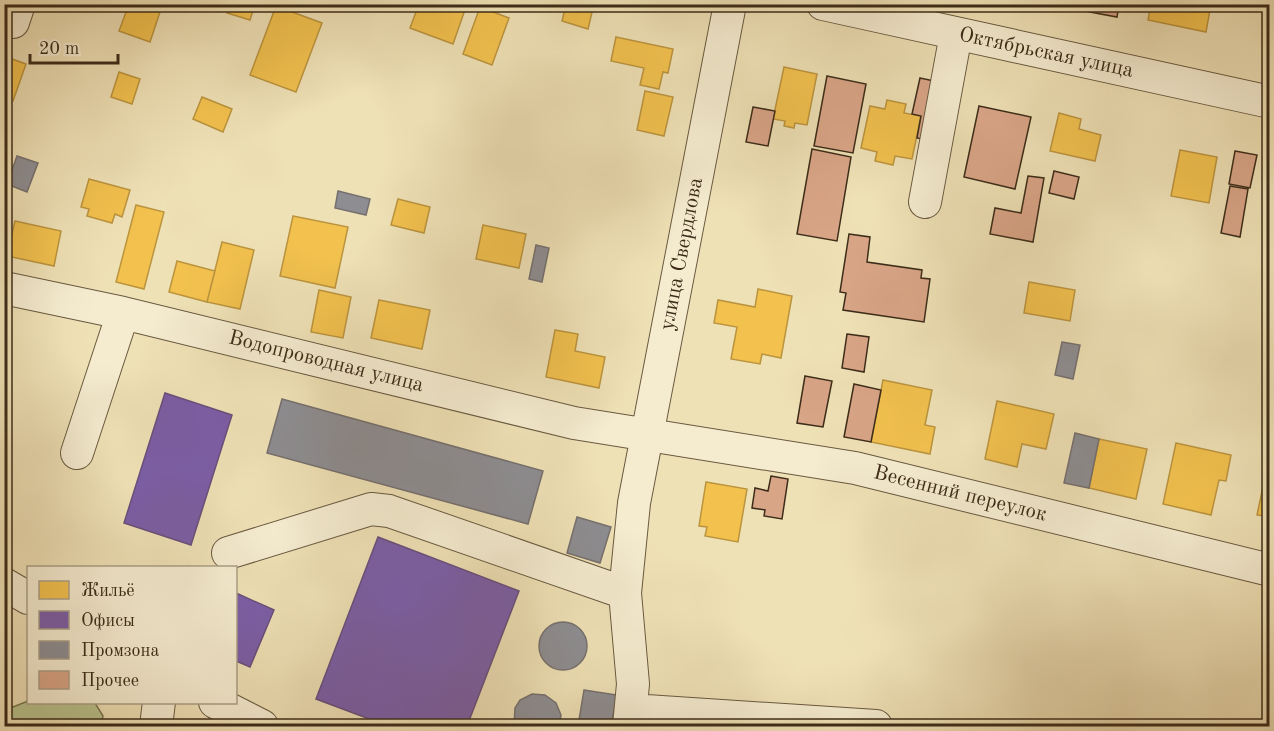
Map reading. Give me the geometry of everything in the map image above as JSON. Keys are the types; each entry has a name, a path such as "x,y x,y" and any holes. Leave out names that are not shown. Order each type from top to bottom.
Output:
{"street":[{"name":"улица Свердлова","path":"630,718 633,684 625,593 634,503 730,4"},
{"name":"Октябрьская улица","path":"823,4 1269,102"},
{"path":"925,202 956,34"},
{"name":"Водопроводная улица","path":"4,288 123,313 574,423 647,435"},
{"path":"77,453 123,313"},
{"name":"Весенний переулок","path":"647,435 763,451 855,468 1269,570"},
{"path":"228,553 371,509 389,511 625,593"},
{"path":"4,584 27,597"},
{"path":"156,726 159,704"},
{"path":"219,704 262,726"},
{"path":"630,718 876,726"}],"green space":[{"path":"27,701 27,704 96,704 103,716 101,726 5,726 5,707 13,707"}],"building: Жильё":[{"path":"129,4 139,4 160,12 150,42 119,31"},
{"path":"230,4 255,4 250,20 227,13"},
{"path":"419,4 467,4 453,44 410,28"},
{"path":"566,4 594,4 588,29 562,21"},
{"path":"1151,4 1211,4 1206,32 1148,20"},
{"path":"276,6 322,23 296,92 250,75"},
{"path":"480,7 509,18 492,65 463,54"},
{"path":"616,37 673,49 668,73 663,72 659,89 640,85 644,68 611,61"},
{"path":"4,56 26,64 13,101 4,98"},
{"path":"784,67 817,74 807,125 795,123 794,128 784,126 785,121 773,119"},
{"path":"119,72 140,79 132,104 111,97"},
{"path":"645,91 673,97 664,136 637,130"},
{"path":"202,97 232,109 223,132 193,119"},
{"path":"887,100 906,104 904,113 921,116 912,159 895,156 893,165 875,161 877,152 861,148 870,106 885,109"},
{"path":"1059,113 1081,119 1079,129 1101,135 1095,161 1050,151"},
{"path":"1180,150 1217,157 1209,203 1171,196"},
{"path":"89,179 130,190 122,217 115,214 112,223 87,216 89,209 81,207"},
{"path":"398,199 430,207 424,233 391,225"},
{"path":"136,205 164,212 144,289 116,282"},
{"path":"293,216 348,227 335,288 280,276"},
{"path":"15,221 61,231 54,266 7,256"},
{"path":"483,225 526,234 519,268 476,259"},
{"path":"222,242 254,250 240,309 207,302"},
{"path":"177,261 215,271 207,302 169,292"},
{"path":"1029,282 1075,290 1070,321 1024,313"},
{"path":"758,289 792,296 781,358 762,354 760,364 731,359 737,327 714,323 718,300 755,307"},
{"path":"319,290 351,297 343,338 311,332"},
{"path":"379,300 430,310 422,349 371,338"},
{"path":"555,330 578,334 575,351 605,357 599,388 546,377"},
{"path":"883,380 932,390 925,425 935,427 930,454 871,442"},
{"path":"997,401 1054,414 1046,449 1022,444 1017,467 985,459"},
{"path":"1099,439 1147,449 1136,499 1089,488"},
{"path":"1176,443 1231,455 1226,481 1219,480 1211,515 1163,504"},
{"path":"1268,463 1270,463 1270,517 1257,515"},
{"path":"706,482 747,489 738,542 705,536 707,527 699,526"}],"building: Офисы":[{"path":"165,393 232,415 191,545 124,523"},
{"path":"378,537 519,591 467,726 388,726 316,699"},
{"path":"237,593 274,610 250,667 237,661"}],"building: Промзона":[{"path":"17,156 38,163 27,192 7,184"},
{"path":"338,191 370,199 366,215 335,208"},
{"path":"536,245 549,248 542,282 529,279"},
{"path":"1062,342 1080,345 1073,379 1055,375"},
{"path":"282,399 543,471 528,524 267,453"},
{"path":"1075,433 1099,439 1089,488 1064,483"},
{"path":"577,517 611,527 600,563 567,553"},
{"path":"558,622 568,622 580,629 587,641 587,651 580,663 568,670 558,670 543,659 539,651 539,641 550,626"},
{"path":"584,690 617,695 611,726 578,726"},
{"path":"532,694 545,695 556,703 561,715 559,726 514,726 515,708 520,700"}],"building: Прочее":[{"path":"1085,4 1119,4 1117,17 1084,11"},
{"path":"827,76 866,84 853,153 814,146"},
{"path":"920,78 939,82 927,140 917,138 921,116 912,114"},
{"path":"979,106 1031,117 1015,189 964,177"},
{"path":"753,107 775,111 768,146 746,142"},
{"path":"812,149 851,157 837,241 797,234"},
{"path":"1235,151 1257,155 1250,188 1229,184"},
{"path":"1054,171 1079,177 1074,199 1049,193"},
{"path":"1028,176 1044,178 1033,242 990,234 995,208 1021,213"},
{"path":"1230,186 1248,189 1240,237 1221,233"},
{"path":"849,234 870,237 867,262 922,270 921,278 930,279 924,322 843,310 846,293 840,292"},
{"path":"847,334 869,337 864,372 842,368"},
{"path":"805,376 832,381 823,427 797,423"},
{"path":"854,384 881,390 871,442 844,437"},
{"path":"771,476 788,479 782,519 764,516 765,510 752,508 755,488 768,491"}]}
